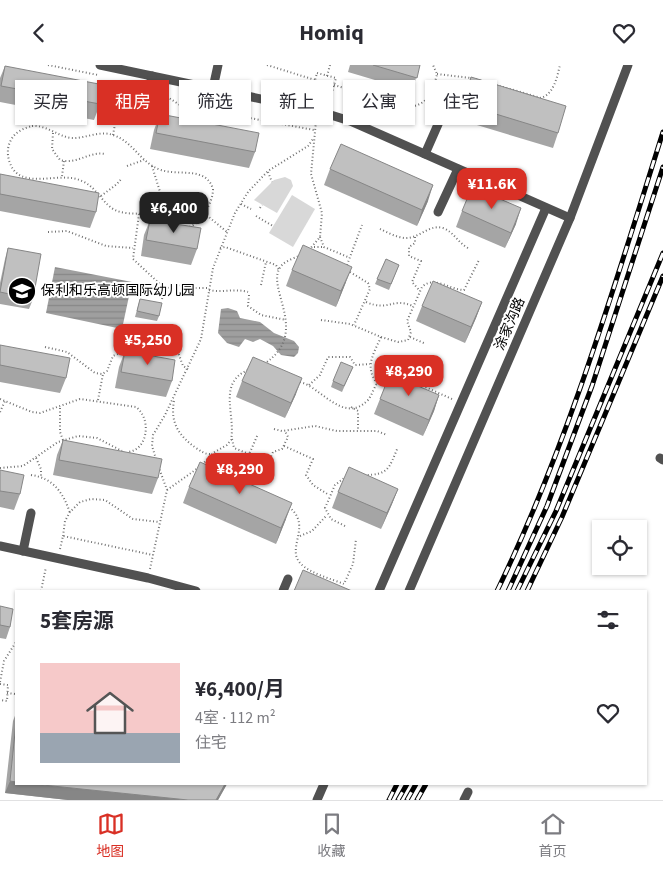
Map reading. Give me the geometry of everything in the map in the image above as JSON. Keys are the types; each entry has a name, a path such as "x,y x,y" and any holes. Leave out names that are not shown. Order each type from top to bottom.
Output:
{"street":[{"path":"100,65 179,81"},
{"path":"215,80 218,65"},
{"name":"涂家沟路","path":"409,590 570,218 628,65"},
{"path":"151,80 152,76"},
{"path":"251,96 323,112 350,121 570,218"},
{"path":"425,154 438,125"},
{"path":"438,212 458,169"},
{"path":"379,590 546,208"},
{"path":"22,551 31,513"},
{"path":"0,546 148,578 190,590"},
{"path":"283,590 288,579"},
{"path":"317,800 324,785"}],"path":[{"path":"48,65 104,77"},
{"path":"267,65 315,80 317,73 336,78 333,89"},
{"path":"327,76 330,65"},
{"path":"334,85 404,106 415,107 423,103 430,96 437,74 433,65"},
{"path":"437,74 476,79 541,97 546,96 552,88 560,65"},
{"path":"169,98 180,105 314,130"},
{"path":"113,135 115,125"},
{"path":"41,126 53,133 75,138 100,134 113,135 133,146 144,160 152,166 177,174 201,174 208,178 213,193 204,213 195,225 188,227 158,217 117,211 83,181 62,176 37,179 25,178 16,173 8,160 8,148 12,138 24,128 41,126"},
{"path":"53,133 52,149 58,158 64,161 74,161 95,154 105,154"},
{"path":"148,578 167,490 153,452 152,437 188,369 204,327 208,289 220,248 241,204 268,171 308,146 313,139 312,178 322,208 320,237 324,247"},
{"path":"127,166 144,160"},
{"path":"62,176 64,161"},
{"path":"152,166 161,195 158,217"},
{"path":"268,171 272,182"},
{"path":"101,196 118,185 122,178"},
{"path":"241,204 251,209"},
{"path":"204,213 227,233"},
{"path":"139,214 133,248 134,262 161,285 163,293"},
{"path":"256,216 273,226"},
{"path":"354,325 370,287 349,271 347,265 348,257 362,225"},
{"path":"380,229 404,239 414,237 432,228 440,228 450,232 468,248"},
{"path":"48,232 67,231 106,246 133,248"},
{"path":"312,248 320,237"},
{"path":"414,237 415,243 409,247 409,256 421,261 412,282 420,291"},
{"path":"223,241 224,247"},
{"path":"220,248 224,247 276,265 283,264 312,248 324,247 348,257"},
{"path":"410,337 408,321 423,285 431,282 464,290 479,260"},
{"path":"261,285 266,262"},
{"path":"279,273 283,264"},
{"path":"259,367 276,353 285,338 287,330 279,292 279,273 276,265"},
{"path":"162,299 166,288 176,285 223,293 239,290 248,292"},
{"path":"249,295 248,306 253,311 286,320"},
{"path":"365,302 379,308 403,302 413,306"},
{"path":"321,320 354,325 381,337 402,342 410,337"},
{"path":"98,400 103,374 113,356 153,337 158,329"},
{"path":"153,337 160,345 178,352 183,366 188,369"},
{"path":"377,383 372,376 370,364 381,337"},
{"path":"410,337 426,344"},
{"path":"45,347 67,352 95,373 103,374"},
{"path":"309,385 320,375 328,357 350,357 355,365 370,364"},
{"path":"344,357 345,363"},
{"path":"268,361 272,365"},
{"path":"234,448 230,391 238,376 253,369"},
{"path":"358,431 358,412 371,395 377,383 390,379 405,378 461,403"},
{"path":"298,381 309,385 333,404 350,407 358,412"},
{"path":"173,417 175,395"},
{"path":"0,399 36,413 47,412 77,399 98,400 139,409 145,419 145,436 141,447 130,452 119,450 90,436 78,436 63,439 23,467 0,468"},
{"path":"0,412 5,401"},
{"path":"350,407 364,403"},
{"path":"60,407 60,432 63,439"},
{"path":"165,415 171,413 181,437 205,453 213,453"},
{"path":"274,429 285,431 312,426 337,431 377,431 387,435"},
{"path":"245,471 265,470 273,452 282,449 284,446 288,437 285,431"},
{"path":"243,480 249,454 258,434"},
{"path":"145,436 152,437"},
{"path":"167,490 205,462 213,453 229,443 232,436"},
{"path":"284,446 314,459 306,475 313,485 329,495"},
{"path":"224,447 234,448 249,454"},
{"path":"360,475 375,475 385,472 398,447"},
{"path":"205,453 205,462"},
{"path":"36,458 41,469 41,476"},
{"path":"31,475 41,476 50,481 63,497 70,513"},
{"path":"345,526 331,519 324,508 329,495 340,480 353,475"},
{"path":"58,559 65,521 70,513 85,500 101,498 113,504 130,518 159,522"},
{"path":"287,505 299,520 299,537 296,551 301,564 344,584 353,564 356,539"},
{"path":"299,537 312,531 327,515"},
{"path":"62,536 153,555"},
{"path":"41,590 48,557"},
{"path":"0,700 6,701 8,685 0,683 4,661 15,644"},
{"path":"7,693 15,694"}],"shaded area":[{"path":"285,177 291,180 293,186 277,213 254,200 274,180"},
{"path":"292,195 315,209 293,247 269,233"},
{"path":"55,267 132,282 122,329 46,313"},
{"path":"228,308 237,311 240,318 260,322 274,333 294,341 299,347 298,353 294,357 281,355 273,346 260,339 253,342 245,339 239,347 227,343 218,333 221,309"}],"building":[{"path":"373,65 420,65 417,78"},
{"path":"5,66 78,80 15,80 15,89 1,86"},
{"path":"471,77 481,80 470,80"},
{"path":"87,82 97,84 97,103 87,102"},
{"path":"497,85 566,106 558,133 497,114"},
{"path":"169,116 179,118 179,125 217,125 259,133 255,152 156,133 158,125 169,125"},
{"path":"341,144 433,185 422,210 330,169"},
{"path":"0,174 99,193 96,212 0,194"},
{"path":"472,187 521,208 511,233 462,211"},
{"path":"150,220 201,228 197,249 146,240"},
{"path":"303,245 352,267 341,291 292,270"},
{"path":"8,248 41,254 33,299 0,292"},
{"path":"386,259 399,265 391,284 377,279"},
{"path":"433,281 482,302 471,327 422,306"},
{"path":"140,299 162,303 159,316 137,311"},
{"path":"0,345 70,358 66,378 0,365"},
{"path":"125,351 175,360 172,381 121,372"},
{"path":"253,357 302,378 291,403 242,381"},
{"path":"341,362 353,367 344,386 333,381"},
{"path":"390,374 439,395 429,420 380,399"},
{"path":"63,440 162,459 158,478 59,460"},
{"path":"200,462 292,503 281,528 189,487"},
{"path":"349,467 398,489 387,513 338,492"},
{"path":"0,470 24,475 20,494 0,491"},
{"path":"303,570 350,590 294,590"},
{"path":"0,606 13,609 10,627 0,625"},
{"path":"15,733 15,782 10,781"},
{"path":"43,785 224,785 216,800 188,800"}],"railway":[{"path":"497,590 523,536 568,422 608,307 663,132"},
{"path":"508,590 547,506 592,386 663,167"},
{"path":"517,590 556,511 663,253"},
{"path":"527,590 562,517 663,276"},
{"path":"389,800 396,785"},
{"path":"398,800 406,785"},
{"path":"407,800 415,785"},
{"path":"417,800 425,785"}],"place":[{"name":"保利和乐高顿国际幼儿园","path":"22,291"}]}
